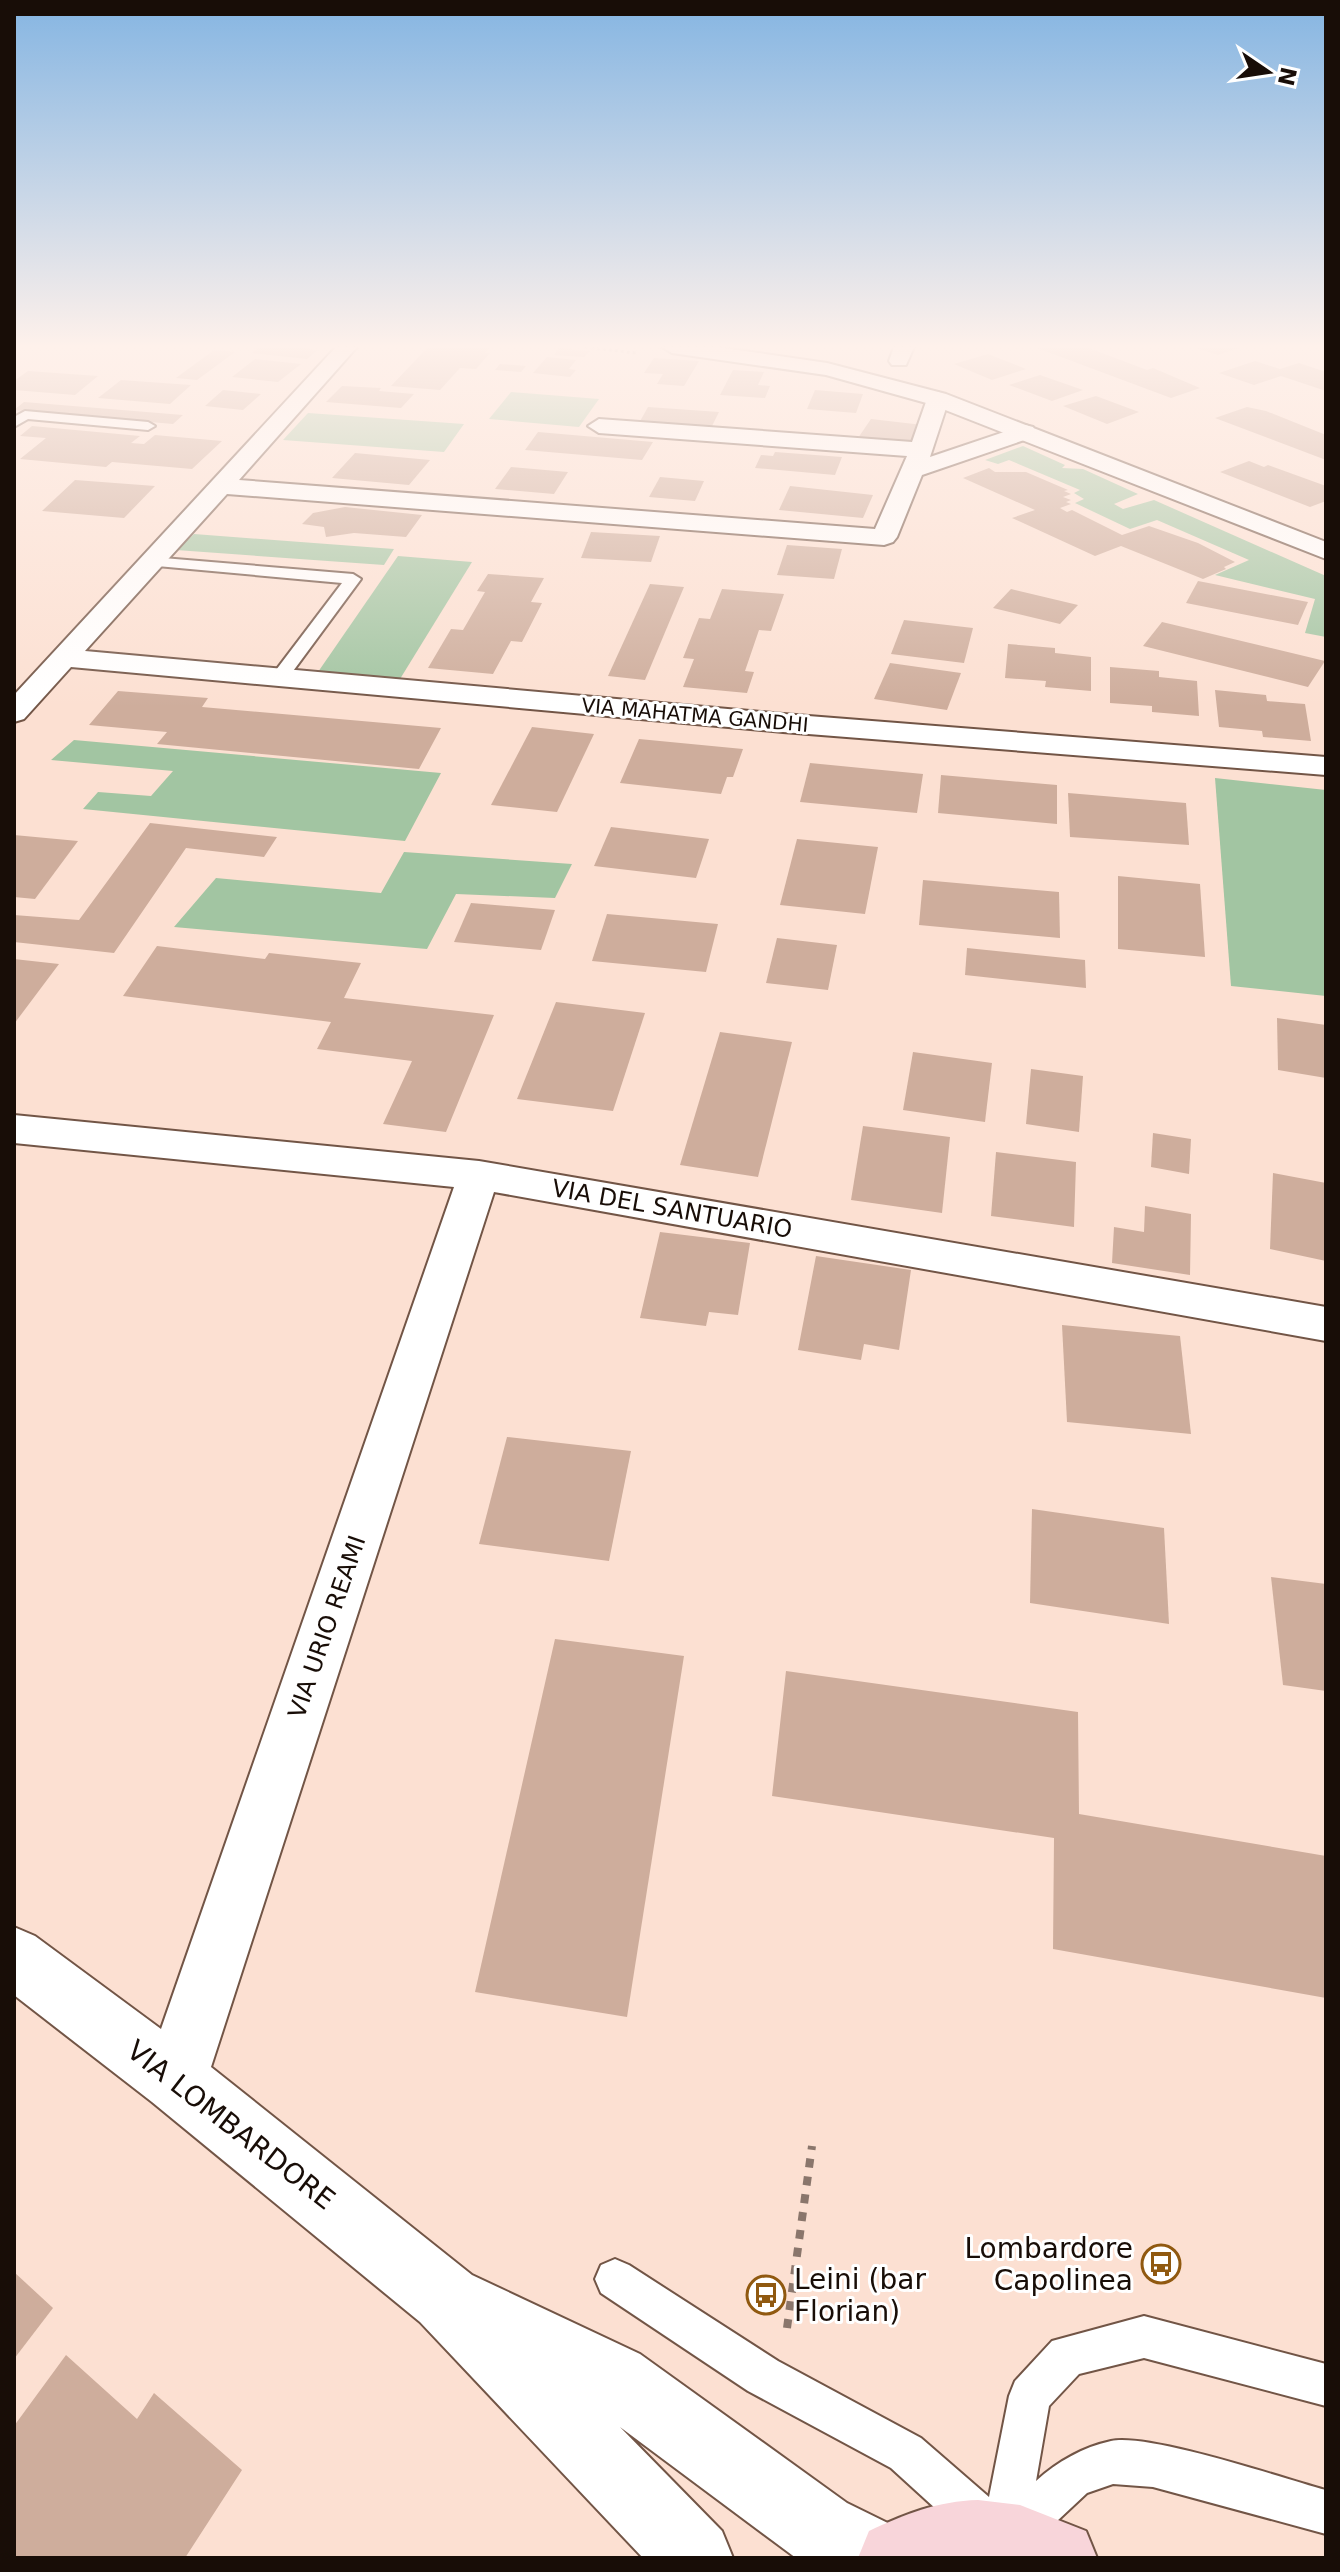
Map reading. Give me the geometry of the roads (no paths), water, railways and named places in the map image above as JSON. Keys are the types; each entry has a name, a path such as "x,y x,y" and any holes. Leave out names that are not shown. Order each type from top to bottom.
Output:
{"main road":[{"path":"896,2558 908,2551 964,2536 1031,2549"}],"street":[{"path":"14,713 237,467"},
{"path":"220,486 884,537 914,467"},
{"path":"1114,467 1326,551"},
{"name":"VIA MAHATMA GANDHI","path":"64,658 783,723 1326,766"},
{"name":"VIA DEL SANTUARIO","path":"14,1129 479,1175 1326,1324"},
{"name":"VIA URIO REAMI","path":"175,2079 479,1175"},
{"name":"VIA LOMBARDORE","path":"14,1957 175,2079 445,2297 695,2558"},
{"name":"VIA LOMBARDORE","path":"445,2297 615,2379 820,2530 877,2558"}],"lane":[{"path":"151,562 353,579 279,678"},
{"path":"615,2279 763,2376 906,2453 1031,2549"},
{"path":"1031,2549 1030,2396 1067,2356 1144,2337 1326,2385"},
{"path":"1031,2549 1073,2477 1113,2462 1153,2465 1326,2512"}],"place":[{"name":"Lombardore Capolinea","path":"1161,2264"},
{"name":"Leini (bar Florian)","path":"766,2295"}]}
